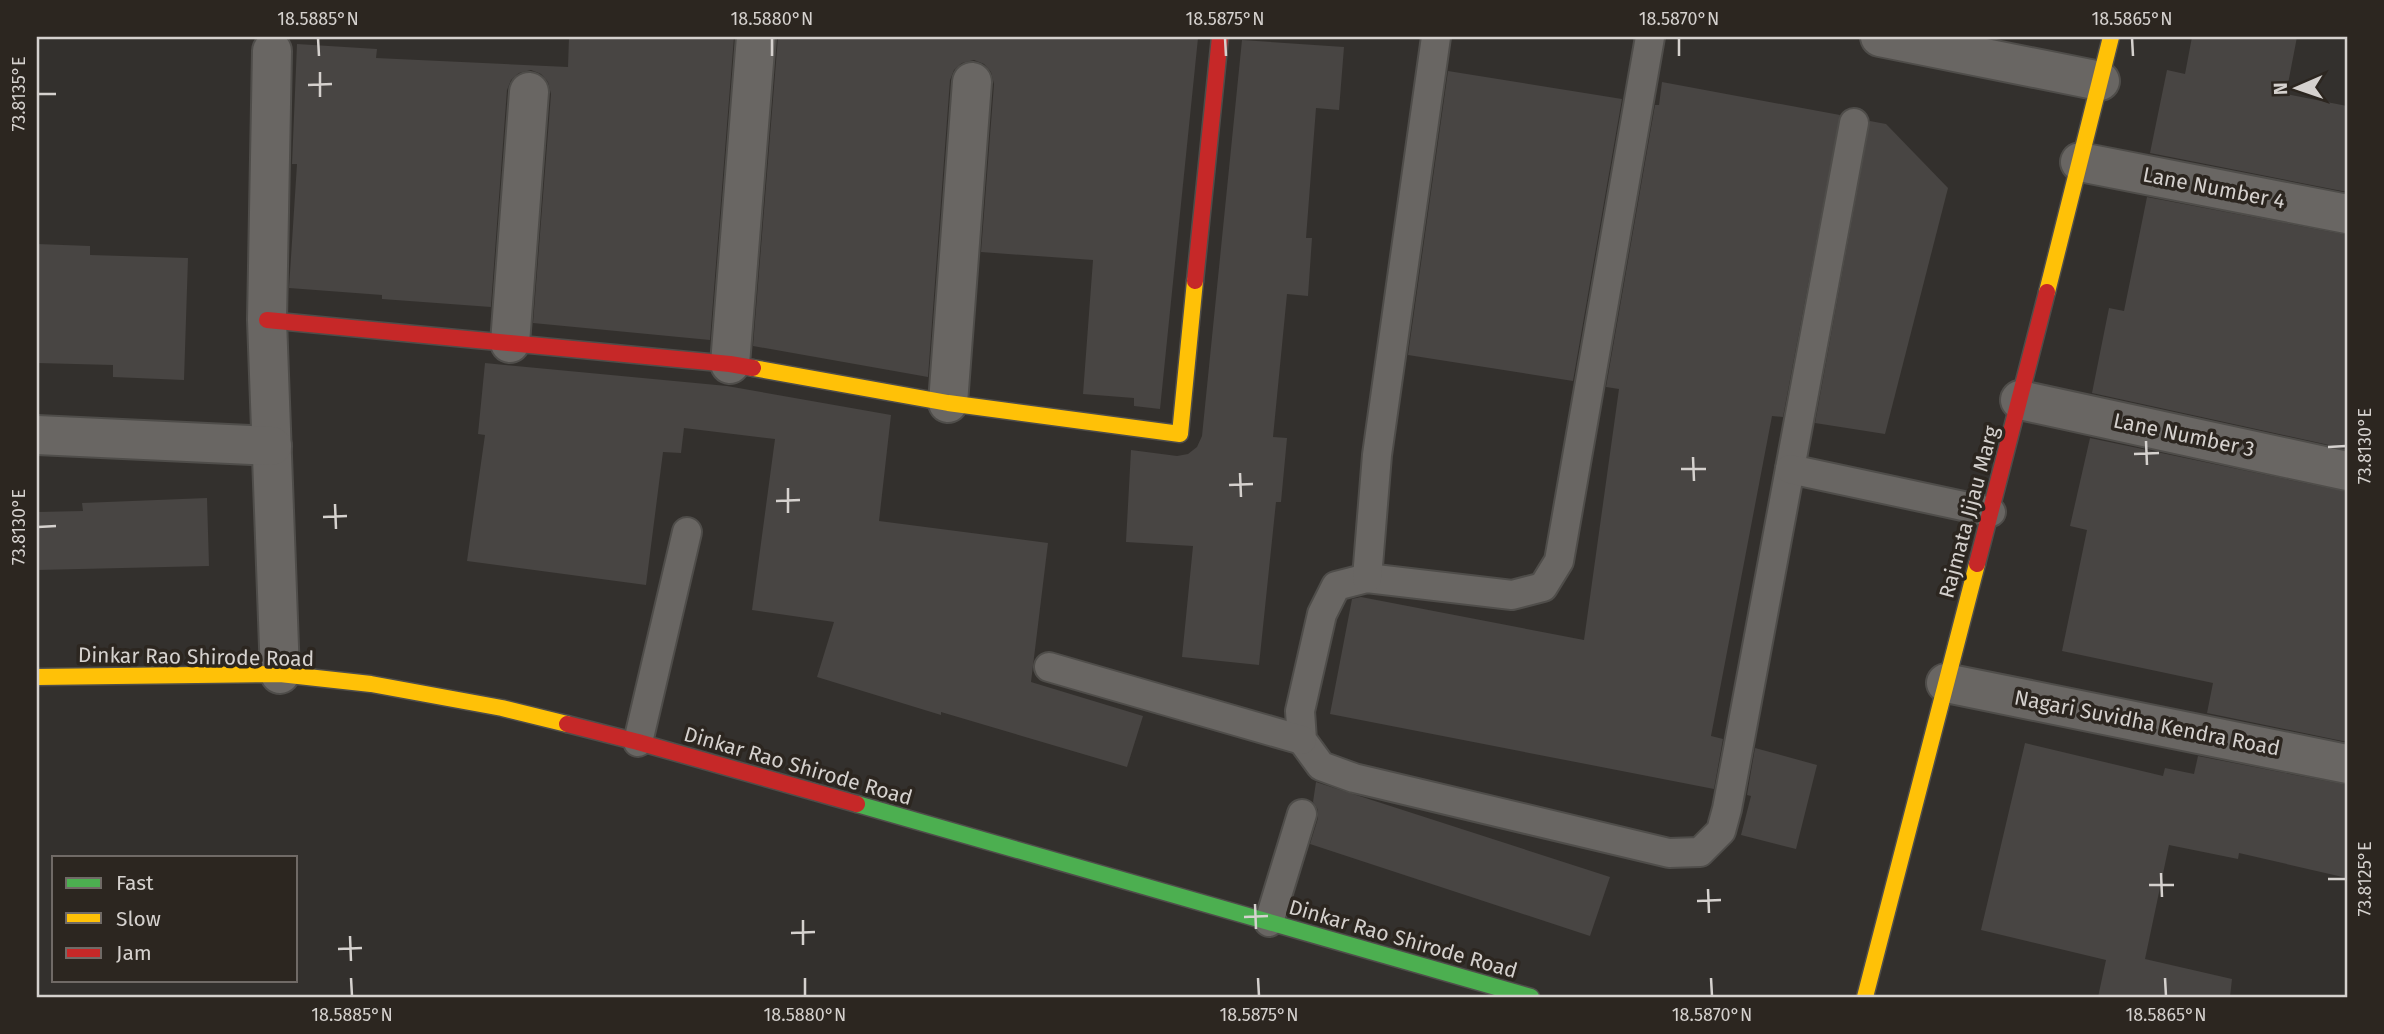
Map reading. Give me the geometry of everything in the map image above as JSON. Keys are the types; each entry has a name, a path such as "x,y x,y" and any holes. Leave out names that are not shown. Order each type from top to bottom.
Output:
{"street":[{"path":"730,364 756,37"},
{"path":"267,320 730,364 948,403 1180,434 1220,37"},
{"path":"1880,37 2100,81"},
{"name":"Rajmata Jijau Marg","path":"1865,997 2021,400 2111,37"},
{"path":"272,51 267,320 280,674"},
{"path":"948,403 972,82"},
{"path":"510,343 529,92"},
{"name":"Lane Number 4","path":"2080,162 2347,214"},
{"name":"Lane Number 3","path":"2021,400 2347,471"},
{"path":"37,435 272,446"},
{"name":"Dinkar Rao Shirode Road","path":"37,677 280,674 371,684 502,708 638,742 1531,997"},
{"name":"Nagari Suvidha Kendra Road","path":"1946,683 2347,764"}],"lane":[{"path":"1367,578 1377,455 1436,37"},
{"path":"1650,37 1559,561 1543,587 1512,595 1367,578 1336,586 1322,614 1300,711 1302,740 1321,766 1354,778 1669,853 1700,852 1721,831 1854,123"},
{"path":"1790,469 1991,512"},
{"path":"638,742 687,532"},
{"path":"1049,667 1302,740"},
{"path":"1269,922 1302,814"}],"building":[{"path":"569,37 734,37 710,340 533,323 551,94 548,82 541,74 531,70 519,73 511,80 507,90 491,307 382,299 382,295 289,288 297,164 292,164 297,44 377,49 376,58 568,67"},
{"path":"778,37 1198,38 1160,409 1134,406 1134,398 1083,394 1093,260 981,252 994,84 991,72 984,64 974,60 962,63 954,70 950,80 928,377 753,346"},
{"path":"2192,37 2297,37 2286,94 2347,106 2347,192 2150,153 2167,70 2185,74"},
{"path":"1242,40 1344,47 1339,110 1316,108 1306,238 1312,238 1308,296 1287,294 1273,437 1287,438 1281,502 1276,502 1259,665 1182,657 1193,546 1126,542 1131,450 1177,456 1188,454 1197,447 1202,436"},
{"path":"1448,71 1622,99 1573,381 1408,355"},
{"path":"1662,82 1840,115 1783,417 1772,416 1711,736 1723,739 1714,789 1330,714 1352,599 1361,597 1584,640 1619,389 1606,387 1655,105 1659,105"},
{"path":"1870,121 1886,124 1948,188 1885,434 1815,423"},
{"path":"2147,197 2347,235 2347,449 2092,393 2109,308 2124,311"},
{"path":"37,244 90,246 90,255 188,258 184,380 113,377 113,365 37,363"},
{"path":"485,363 727,386 891,415 879,521 1048,543 1031,682 1143,716 1127,767 817,677 834,622 752,610 775,439 684,428 681,453 663,452 646,585 467,561 485,435 478,434"},
{"path":"2090,438 2347,492 2347,742 2207,713 2213,683 2062,651 2087,530 2070,526"},
{"path":"207,498 209,566 37,570 37,512 83,511 82,503"},
{"path":"2025,743 2163,776 2165,768 2194,774 2198,756 2347,785 2347,878 2239,853 2238,859 2169,845 2145,959 2232,979 2230,997 2098,997 2106,960 1981,930"},
{"path":"1755,748 1817,765 1796,849 1741,835 1751,796 1747,795"},
{"path":"1316,782 1610,877 1590,936 1310,844 1318,818 1318,810 1313,802"}],"traffic: fast":[{"path":"857,804 1531,997"}],"traffic: slow":[{"path":"2047,292 2111,37"},
{"path":"753,368 948,403 1180,434 1195,281"},
{"path":"1865,997 1977,564"},
{"path":"37,677 280,674 371,684 502,708 567,724"}],"traffic: jam":[{"path":"1195,281 1220,37"},
{"path":"1977,564 2047,292"},
{"path":"267,320 753,368"},
{"path":"567,724 857,804"}]}
